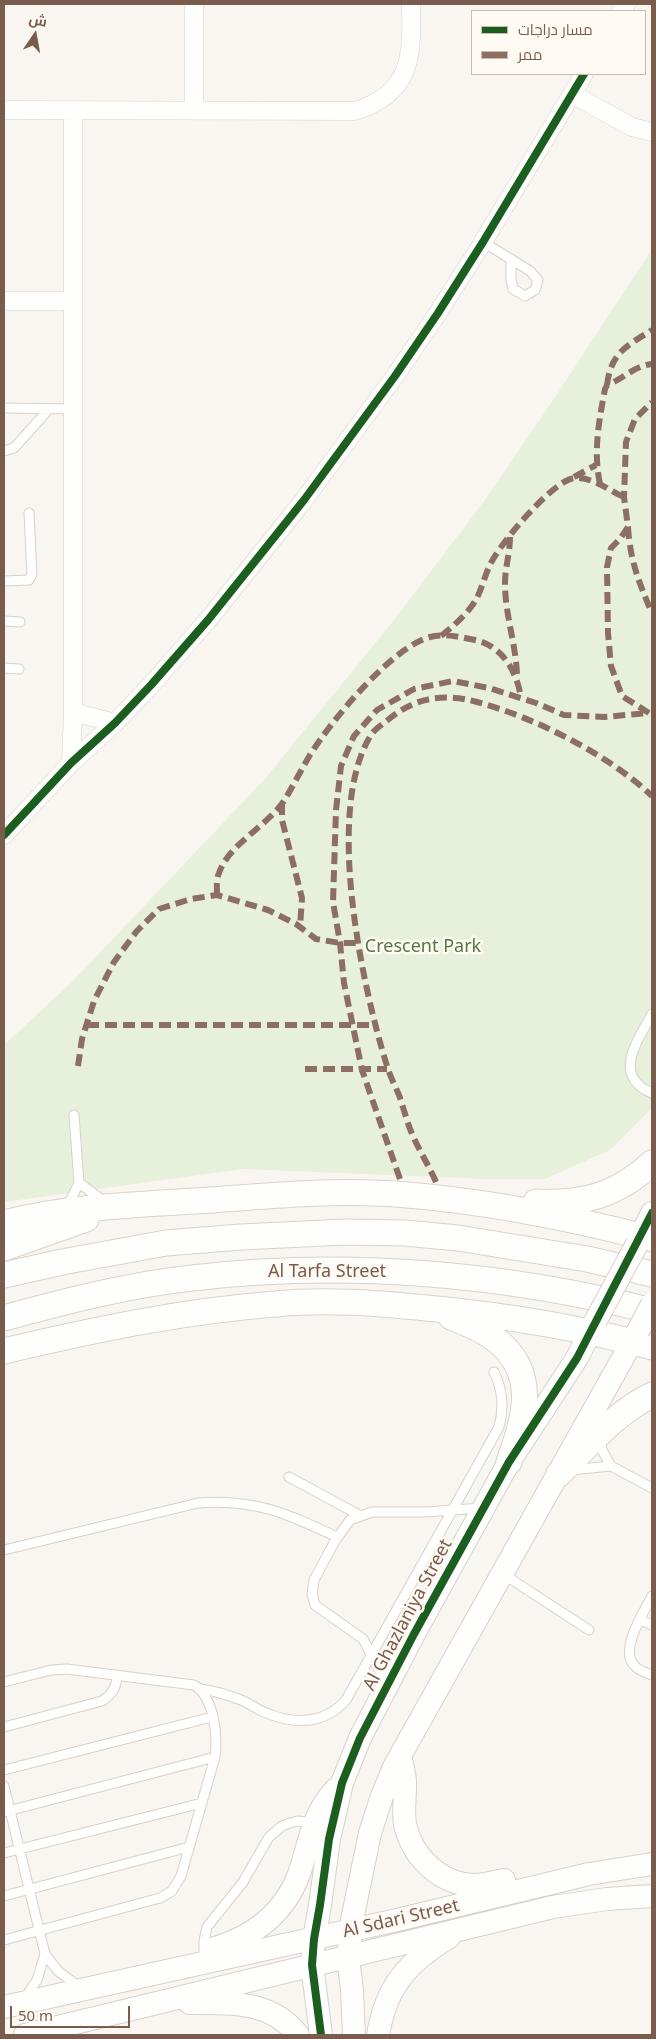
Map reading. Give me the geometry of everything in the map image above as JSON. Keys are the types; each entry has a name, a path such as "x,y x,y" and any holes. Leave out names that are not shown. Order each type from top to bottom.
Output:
{"main road":[{"path":"494,1207 513,1203 561,1204 587,1200 620,1188 652,1163"},
{"path":"4,1223 64,1212 119,1206 319,1193 395,1194 559,1218 643,1240"},
{"path":"4,1248 119,1206"},
{"name":"Al Tarfa Street","path":"4,1275 62,1262 166,1244 241,1237 345,1232 404,1233 458,1238 587,1259 652,1274"},
{"name":"Al Tarfa Street","path":"4,1318 95,1294 145,1285 246,1272 302,1271 408,1272 459,1277 577,1295 652,1311"},
{"path":"4,1352 100,1329 169,1316 276,1303 382,1304 430,1308 593,1326 641,1340"},
{"path":"430,1308 495,1339 512,1356 518,1367 523,1380 526,1405 509,1462"},
{"path":"559,1474 599,1435 638,1402 652,1395"}],"street":[{"path":"194,4 194,111"},
{"path":"4,110 355,111 367,108 378,102 396,86 407,65 411,42 411,4"},
{"path":"4,835 71,763 115,723 208,620 304,500 394,376 483,242 583,75"},
{"path":"572,94 626,124 652,132"},
{"path":"71,763 73,712 73,110"},
{"path":"4,301 73,301"},
{"path":"73,712 115,723"},
{"name":"Al Ghazlaniya Street","path":"321,2035 312,1965 314,1939 328,1839 342,1783 360,1738 386,1685 509,1462 576,1358 643,1240 652,1213"},
{"path":"354,2035 352,1990 348,1958 351,1931 370,1833 382,1796 400,1756 502,1574 559,1474 641,1340 652,1304"},
{"path":"400,1756 406,1784 403,1808 409,1838 423,1860 441,1875 465,1884 476,1885 533,1875 552,1875 566,1879"},
{"path":"172,1970 190,1956 244,1938 282,1906 296,1880 314,1823 330,1794 342,1783"},
{"name":"Al Sdari Street","path":"12,2005 351,1931 566,1879 652,1864"},
{"name":"Al Sdari Street","path":"26,2035 312,1965 348,1958 463,1927 553,1907 607,1899 652,1896"},
{"path":"378,2035 386,2002 398,1979 423,1954 463,1927"},
{"path":"152,2004 244,2004 277,2015 298,2035"}],"lane":[{"path":"483,242 511,259"},
{"path":"4,408 73,409"},
{"path":"4,451 14,448 48,410"},
{"path":"4,581 28,580 32,574 29,513"},
{"path":"4,621 20,622"},
{"path":"4,668 18,668"},
{"path":"652,1014 630,1063 630,1072 634,1080 652,1093"},
{"path":"64,1212 72,1200 79,1183 74,1115"},
{"path":"79,1183 119,1206"},
{"path":"4,1682 59,1669 187,1683 231,1696 280,1718 292,1720 316,1719 333,1712 346,1700 499,1427 503,1398 494,1372"},
{"path":"599,1435 602,1450 611,1466"},
{"path":"559,1474 581,1468 611,1466 652,1488"},
{"path":"289,1477 361,1516"},
{"path":"4,1550 198,1503 221,1501 248,1503 290,1514 338,1538"},
{"path":"386,1685 362,1639 315,1605 312,1594 314,1580 350,1520 372,1512 452,1511 483,1508"},
{"path":"502,1574 589,1630"},
{"path":"652,1596 630,1641 628,1655 635,1667 652,1675"},
{"path":"640,1620 652,1625"},
{"path":"4,1727 102,1701 115,1688 117,1675"},
{"path":"4,1940 167,1895 176,1887 215,1757 216,1738 209,1701 201,1688"},
{"path":"4,1770 212,1717"},
{"path":"7,1811 215,1757"},
{"path":"4,1786 7,1811 19,1849 46,1954 62,1974 84,1988"},
{"path":"4,1853 202,1803"},
{"path":"204,1952 207,1927 243,1882 269,1837 282,1826 290,1823 298,1821 314,1823"},
{"path":"4,1896 189,1847"},
{"path":"12,2005 37,1980 46,1954"}],"green space":[{"name":"Crescent Park","path":"652,249 651,1109 610,1150 545,1179 487,1179 243,1169 4,1202 4,1045 72,982 264,780 394,620 482,504 554,399"}],"marked path":[{"path":"607,385 616,357 628,346 652,330"},
{"path":"600,484 597,448 605,389 607,385 634,370 652,364"},
{"path":"649,713 622,696 611,666 608,633 607,567 611,548 628,527 624,497 626,442 635,419 652,402"},
{"path":"574,477 596,465"},
{"path":"441,636 468,611 480,592 490,565 504,543 528,514 555,488 576,478 595,482 624,497"},
{"path":"628,527 636,571 652,613"},
{"path":"510,537 505,577 505,595 517,675"},
{"path":"217,895 217,878 231,853 268,819 284,801 310,755 332,724 364,687 398,655 430,637 441,635 485,643 501,654 507,661 516,679 521,698"},
{"path":"400,1179 362,1070 344,983 333,902 336,810 341,766 354,736 377,710 414,689 453,681 489,688 536,703 564,715 604,717 649,713"},
{"path":"436,1182 411,1131 388,1070 367,991 352,899 349,852 350,807 357,767 371,735 379,727 409,706 431,699 465,699 522,717 570,739 615,766 652,796"},
{"path":"282,803 282,820 302,898 300,927"},
{"path":"78,1066 82,1039 94,1001 114,962 136,932 159,909 191,899 217,895 268,910 296,924 316,939 340,943 358,943"},
{"path":"87,1025 375,1025"},
{"path":"305,1069 387,1069"}],"cycle path":[{"path":"4,835 71,763 115,723 151,685 208,620 304,500 395,376 438,313 583,75"},
{"path":"321,2035 312,1965 314,1939 329,1839 342,1783 360,1738 414,1634 509,1462 577,1358 652,1213"}]}
